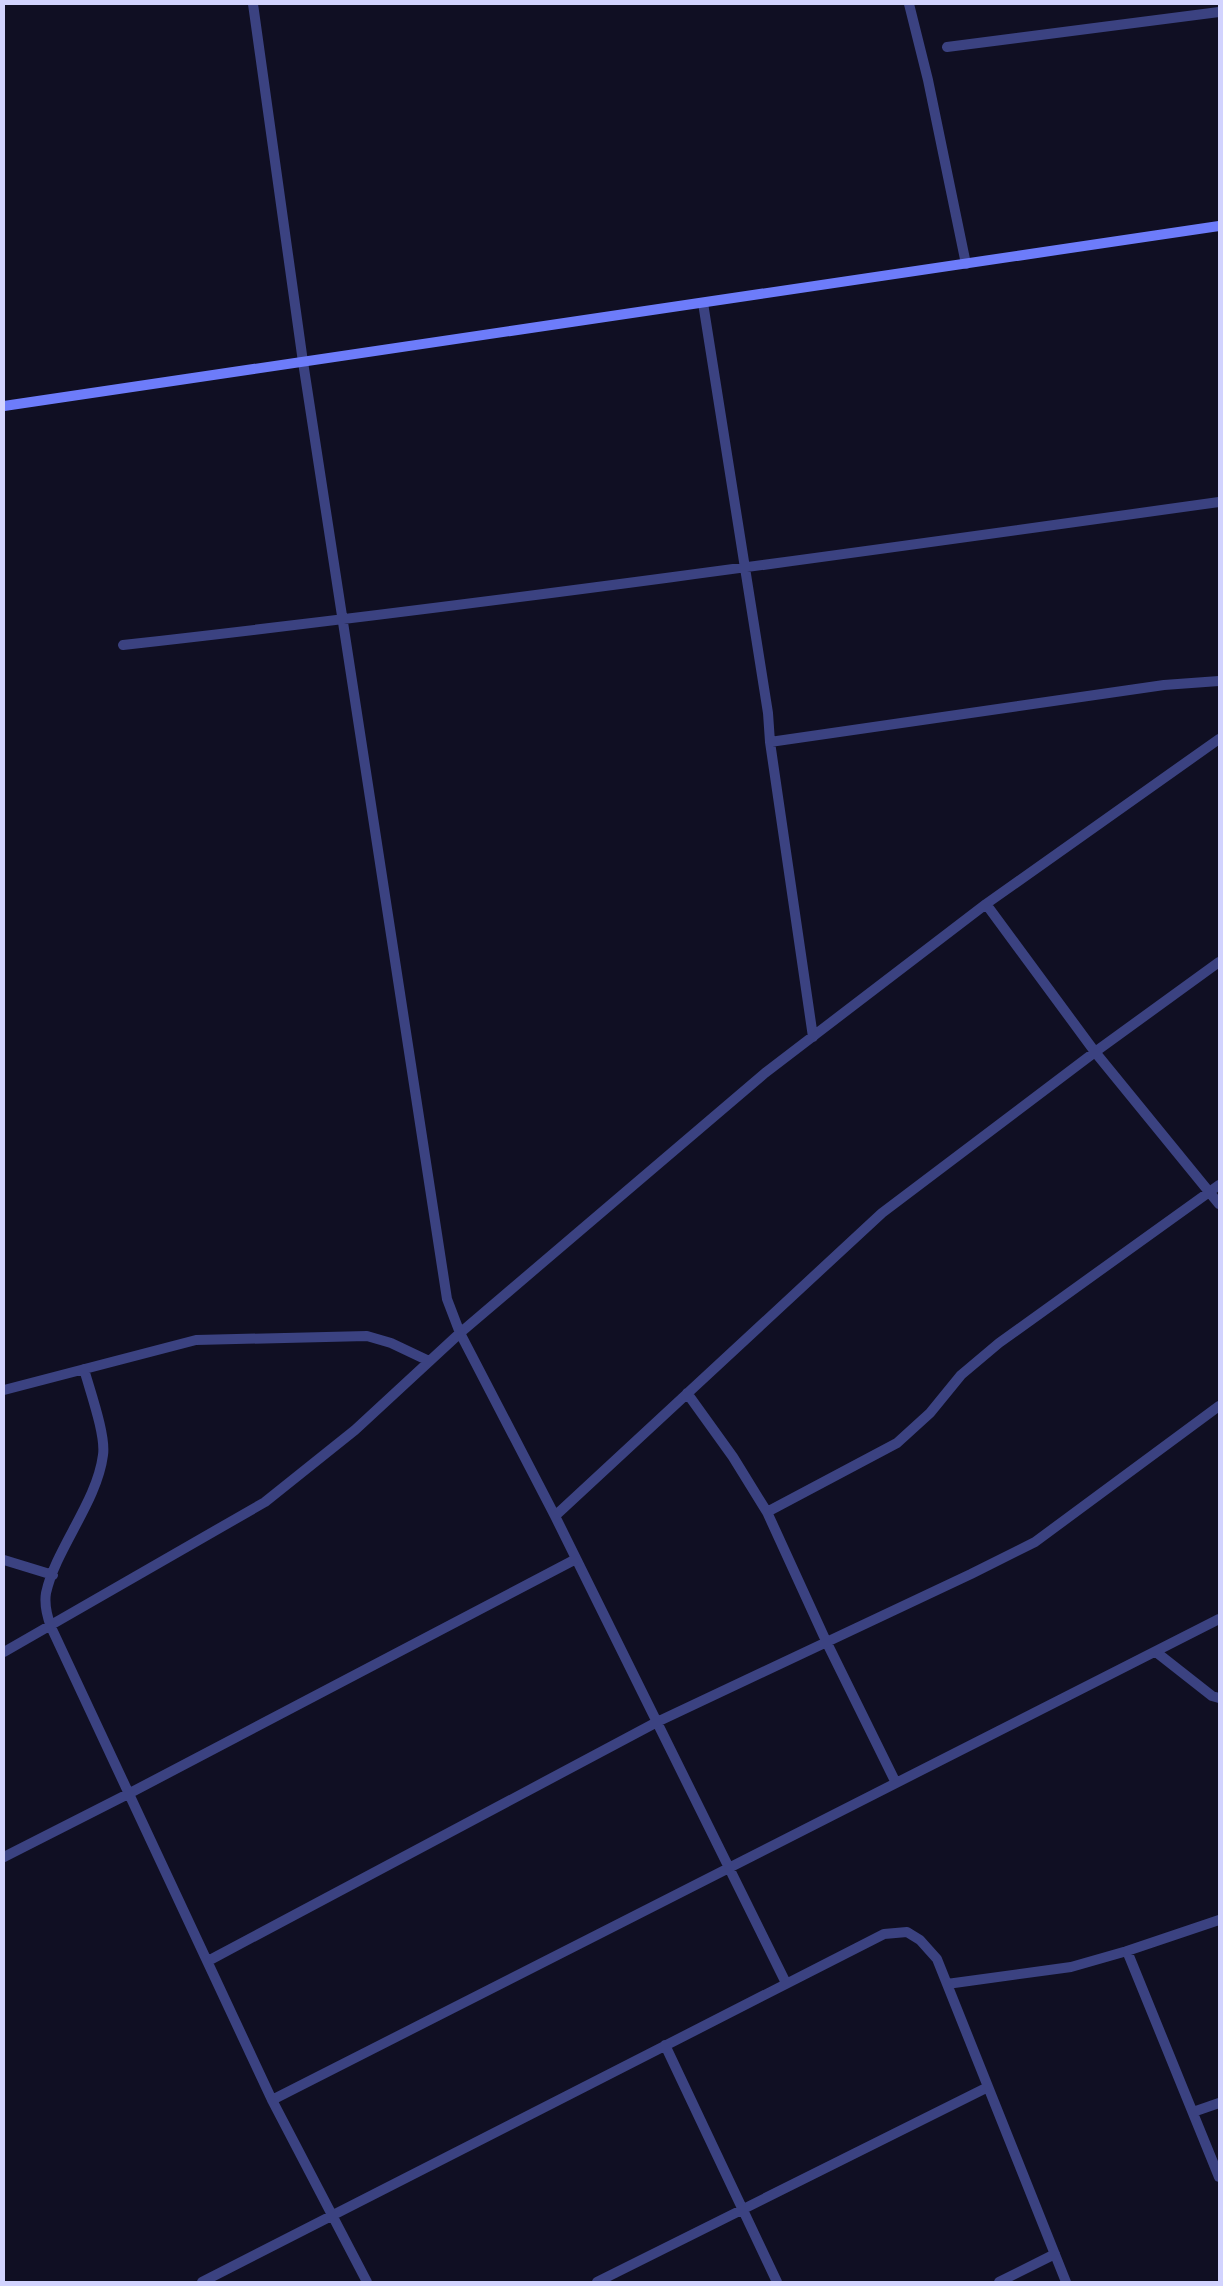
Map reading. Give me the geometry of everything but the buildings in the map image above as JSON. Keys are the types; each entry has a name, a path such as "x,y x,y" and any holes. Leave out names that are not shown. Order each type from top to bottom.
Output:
{"main road":[{"path":"4,406 1219,226"}],"street":[{"path":"253,4 303,362 447,1299 460,1333 555,1516 786,1984"},
{"path":"909,4 928,80 966,264"},
{"path":"947,47 1219,12"},
{"path":"702,303 768,713 770,742 813,1037"},
{"path":"123,645 344,620 744,568 1219,502"},
{"path":"770,742 1164,686 1219,681"},
{"path":"4,1652 51,1627 265,1502 355,1430 460,1333 757,1080 986,904 1219,739"},
{"path":"986,904 1095,1052 1219,1204"},
{"path":"555,1516 882,1213 1095,1052 1219,962"},
{"path":"767,1512 897,1443 930,1413 961,1375 999,1343 1219,1185"},
{"path":"4,1390 196,1340 366,1336 391,1343 429,1361"},
{"path":"84,1369 101,1433 104,1453 100,1474 46,1594 46,1610 51,1627 272,2100 367,2282"},
{"path":"687,1394 733,1457 767,1512 826,1641 896,1783"},
{"path":"208,1961 656,1722 1035,1542 1219,1406"},
{"path":"4,1857 576,1559"},
{"path":"4,1560 53,1575"},
{"path":"272,2100 1219,1619"},
{"path":"1156,1652 1212,1696 1219,1698"},
{"path":"947,1984 1070,1967 1127,1951 1219,1920"},
{"path":"202,2282 884,1934 907,1932 920,1940 938,1959 1066,2282"},
{"path":"1127,1951 1219,2177"},
{"path":"665,2045 777,2282"},
{"path":"597,2282 988,2087"},
{"path":"1192,2112 1219,2103"},
{"path":"999,2282 1054,2254"}]}
